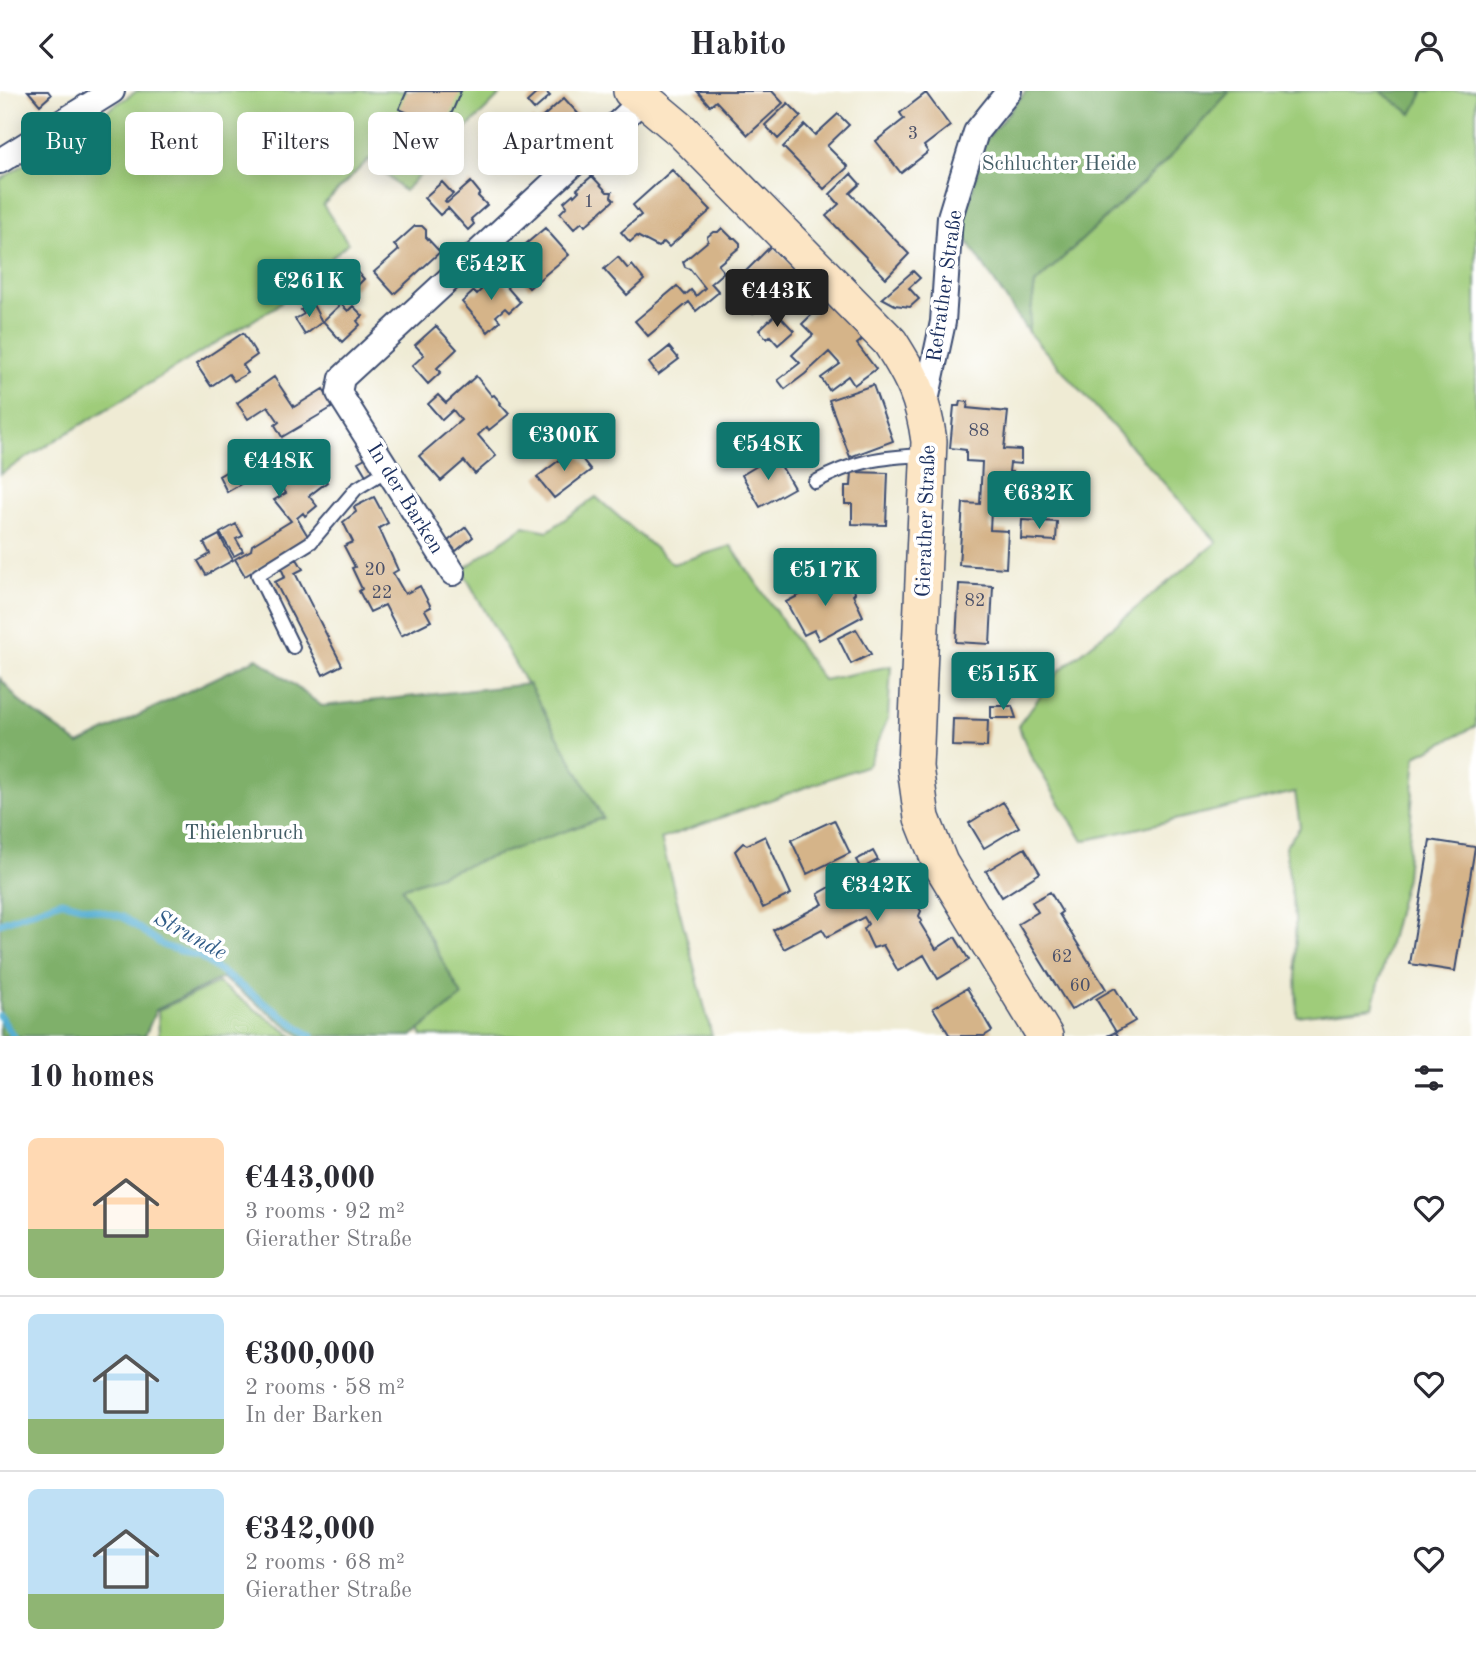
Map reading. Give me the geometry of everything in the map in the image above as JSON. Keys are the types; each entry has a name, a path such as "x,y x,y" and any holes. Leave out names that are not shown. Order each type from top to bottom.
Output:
{"street":[{"path":"0,161 112,91"},
{"name":"Refrather Straße","path":"925,410 943,322 950,216 976,132 1009,91"},
{"name":"Gierather Straße","path":"637,95 681,130 890,342 913,379 925,410 929,442 915,767 922,818 940,863 1045,1036"},
{"name":"In der Barken","path":"453,573 340,393 342,378 637,95"}],"lane":[{"path":"815,482 851,465 869,460 928,455"},
{"path":"293,647 258,575 311,542 356,489 387,470"}],"green space":[{"path":"137,91 504,91 483,112 478,112 478,117 464,131 464,112 368,112 368,160 354,174 354,112 237,112 237,175 353,175 323,205 348,243 275,307 0,474 0,180 21,166 21,175 111,175 111,112 105,112"},
{"name":"Schluchter Heide","path":"1026,91 1230,91 1166,161 1035,284 1028,332 962,233 984,142"},
{"path":"1230,91 1380,91 1412,114 1424,91 1476,91 1476,726 1416,756 1406,877 1373,1007 1297,1016 1295,917 1285,847 1300,827 1295,792 1083,841 1031,756 1018,726 1059,671 1217,542 1028,332 1035,284 1166,161"},
{"path":"1380,91 1424,91 1412,114"},
{"path":"386,175 420,175 404,191"},
{"path":"596,497 673,564 731,546 823,680 891,666 888,718 868,765 661,839 712,1036 422,1036 419,1030 462,996 402,888 602,818 462,570 524,526 548,531"},
{"name":"Thielenbruch","path":"257,658 322,706 529,684 603,818 402,888 462,996 412,1036 301,1036 222,978 156,1010 145,1036 0,1036 0,678 20,702 79,744"},
{"path":"218,983 293,1036 159,1036 158,1010"}],"building":[{"path":"28,91 48,91 51,95 40,105"},
{"path":"407,91 461,91 452,112 406,112 399,109"},
{"path":"539,91 545,91 550,96 534,110 527,102"},
{"path":"697,91 772,91 783,103 748,135 716,101 710,106"},
{"path":"926,93 950,126 924,146 928,152 901,173 876,141 904,119 900,113"},
{"path":"564,98 577,112 548,112"},
{"path":"788,103 801,116 778,139 765,125"},
{"path":"838,114 849,125 827,146 848,167 824,189 783,147 805,125 815,135"},
{"path":"672,170 711,210 669,247 664,242 658,247 637,236 630,242 621,232 641,215 633,205"},
{"path":"851,174 860,184 850,193 909,254 886,278 826,216 839,204 830,194"},
{"path":"592,176 607,192 612,192 611,197 614,200 585,226 582,222 574,229 560,213 567,206 564,202 573,194 574,196 579,191 577,189"},
{"path":"442,182 453,194 445,201 447,203 471,182 480,193 478,196 487,205 471,219 474,224 468,230 448,208 440,215 424,198"},
{"path":"415,226 422,226 426,230 426,237 440,252 394,294 374,272 399,250 394,245"},
{"path":"545,228 569,255 529,288 514,271 522,264 514,254"},
{"path":"722,228 740,243 740,247 718,265 724,272 711,283 719,292 696,311 689,302 648,336 635,321 677,286 685,295 691,290 696,296 705,288 683,262 708,241 707,237"},
{"path":"772,245 808,282 783,306 772,295 753,314 735,299 743,291 739,288 745,282 740,277"},
{"path":"618,257 628,269 632,265 644,280 627,295 604,269"},
{"path":"351,264 364,279 354,289 340,274"},
{"path":"913,271 920,278 909,288 919,299 910,307 895,305 882,298"},
{"path":"494,272 520,302 509,312 505,308 496,316 500,321 488,332 462,302 474,291 477,294 485,286 482,283"},
{"path":"311,301 322,322 305,335 295,319 304,314 301,310"},
{"path":"826,301 863,339 857,344 876,369 854,385 848,376 829,390 821,378 840,364 829,352 785,389 778,380 800,363 792,355 813,335 802,324"},
{"path":"341,304 348,311 353,306 363,316 357,321 360,325 342,342 323,321"},
{"path":"777,313 794,331 778,345 770,336 767,339 759,330"},
{"path":"436,326 457,349 437,368 441,372 428,384 412,366 424,355 415,345"},
{"path":"243,333 257,355 243,365 248,373 234,381 229,374 211,386 196,364"},
{"path":"669,347 679,359 658,375 649,363"},
{"path":"476,376 509,414 478,435 496,456 475,474 464,461 441,481 419,456 461,420 453,410 442,420 428,404 438,395 446,403"},
{"path":"274,377 294,407 323,389 333,407 282,437 275,425 279,422 268,406 248,419 237,403"},
{"path":"873,385 893,441 850,457 829,400"},
{"path":"960,401 968,402 967,408 1008,412 1004,449 1021,450 1021,464 1010,463 1009,472 1013,472 1011,511 991,510 990,530 1008,531 1006,568 959,565 963,503 980,504 982,462 966,461 966,450 950,448 954,406 959,406"},
{"path":"761,439 766,446 750,455 745,448"},
{"path":"282,440 291,451 296,447 327,482 309,496 317,506 305,516 303,513 297,518 309,538 245,576 235,559 291,521 274,500 286,493 268,470 271,466 227,492 219,476"},
{"path":"574,449 591,470 554,498 537,477"},
{"path":"367,457 376,471 367,477 358,462"},
{"path":"777,459 794,488 760,507 742,475 767,460 769,463"},
{"path":"852,472 888,473 886,525 852,524 852,504 845,504 845,486 851,486"},
{"path":"374,497 388,523 379,528 398,570 393,573 405,594 420,586 431,607 425,610 431,621 401,636 385,605 370,612 359,591 362,589 352,568 355,567 344,546 353,542 343,522 356,512 354,507"},
{"path":"1022,520 1057,522 1056,541 1021,539"},
{"path":"236,524 243,536 236,539 243,551 234,556 220,533"},
{"path":"466,527 473,537 456,551 448,541"},
{"path":"219,535 233,560 206,575 198,561 210,554 204,543"},
{"path":"297,559 303,569 295,573 342,665 323,675 275,582 285,577 281,568"},
{"path":"834,577 844,587 853,586 853,595 863,616 819,640 814,630 804,635 786,602"},
{"path":"959,584 993,586 990,644 956,642"},
{"path":"856,629 871,654 851,664 838,638"},
{"path":"956,664 1011,667 1009,696 954,693"},
{"path":"991,706 1012,706 1016,718 991,718"},
{"path":"953,719 988,720 987,747 952,746"},
{"path":"1003,802 1019,827 984,848 969,823"},
{"path":"834,820 850,853 807,874 791,840"},
{"path":"765,836 791,894 763,908 735,851 743,843 747,845"},
{"path":"1430,840 1475,847 1455,971 1410,964"},
{"path":"1025,848 1040,873 1002,897 986,871"},
{"path":"873,851 878,860 861,869 856,860"},
{"path":"892,867 912,905 917,905 921,911 920,923 936,949 955,937 969,960 938,979 924,955 898,971 883,945 873,948 864,929 868,924 864,917 827,937 822,929 784,949 773,930 823,904 818,894 841,881 847,891"},
{"path":"1050,892 1062,912 1059,914 1106,989 1071,1010 1018,924 1038,912 1032,902"},
{"path":"967,988 992,1031 984,1036 950,1036 933,1008"},
{"path":"1115,988 1135,1021 1116,1032 1096,999"}],"waterway":[{"name":"Strunde","path":"0,923 61,901 123,917 164,946 200,957 311,1036"},
{"path":"0,1016 13,1036"}]}
